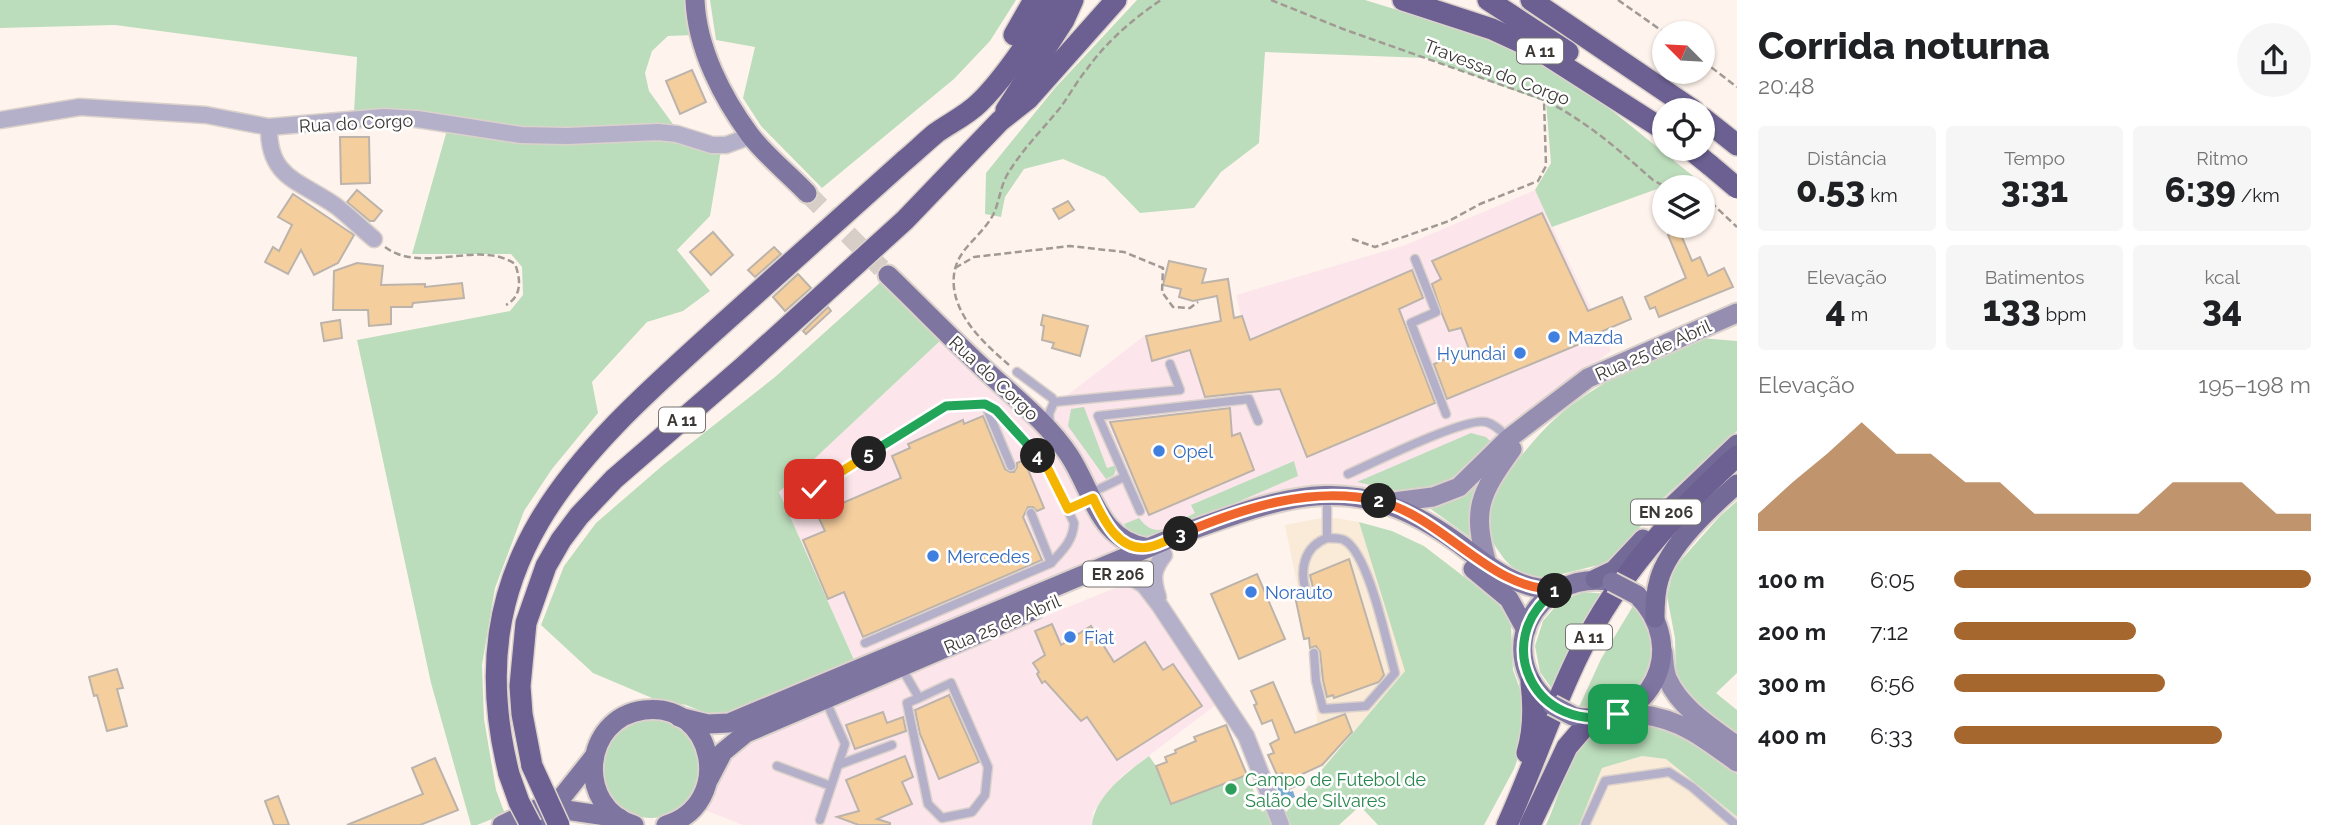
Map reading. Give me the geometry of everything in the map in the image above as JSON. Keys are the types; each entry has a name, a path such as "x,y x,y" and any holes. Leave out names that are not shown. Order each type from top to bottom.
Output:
{"highway":[{"path":"934,135 1011,40 1034,0"},
{"path":"533,825 519,802 509,774 497,714 495,680 503,614 521,555 537,522 558,489 610,429 649,392 821,234 934,135 979,104 1027,41 1053,0"},
{"name":"A 11","path":"1000,121 1073,0"},
{"name":"A 11","path":"559,825 532,766 522,714 521,656 526,623 534,596 546,566 561,540 597,495 905,220 1000,121 1028,99 1116,0"},
{"name":"A 11","path":"1403,0 1492,29 1530,46 1652,121"},
{"name":"A 11","path":"1488,0 1569,53 1652,119"},
{"name":"A 11","path":"1531,0 1676,98"},
{"path":"1559,0 1635,59 1678,98"},
{"path":"1715,128 1734,143"},
{"path":"1700,161 1709,173 1737,188"},
{"name":"EN 206","path":"1603,581 1628,557 1679,498 1737,444"},
{"name":"A 11","path":"1507,825 1580,652 1604,610 1635,564 1667,524 1737,456"},
{"name":"A 11","path":"1519,825 1593,656 1613,620 1676,530 1737,471"},
{"name":"EN 206","path":"1655,618 1659,578 1670,556 1702,517 1737,484"},
{"path":"1494,825 1524,763 1533,735 1531,682"},
{"path":"1530,825 1567,747 1584,718"}],"main road":[{"path":"695,0 695,13 712,67 724,93 751,136 807,193"},
{"name":"Rua do Corgo","path":"888,275 966,353 1052,432 1084,478 1107,527"},
{"name":"Rua 25 de Abril","path":"1386,503 1433,497 1459,487 1536,415 1588,378 1737,313"},
{"name":"Rua 25 de Abril","path":"1487,564 1480,537 1479,506 1490,480 1536,415"},
{"name":"Rua 25 de Abril","path":"709,779 723,752 746,733 1118,574 1156,552 1250,509 1298,498 1354,495 1386,503 1437,528 1521,585 1539,590 1557,589"},
{"name":"Rua 25 de Abril","path":"679,717 708,724 729,723 1096,570 1252,521 1299,510 1327,507 1352,508 1381,514 1430,538 1509,599 1526,630"},
{"path":"1107,527 1132,545 1156,552"},
{"path":"1096,570 1104,558 1107,527"},
{"path":"1737,746 1707,724 1679,697 1666,677 1661,634 1655,618 1637,594 1603,581 1582,580 1557,589 1543,600 1532,614 1526,630 1524,657 1531,682 1552,705 1584,718 1638,713 1665,718 1691,731 1737,762"},
{"path":"1618,714 1636,704 1650,689 1659,671 1662,651"},
{"name":"ER 206","path":"502,825 562,797 593,758 599,740 610,726 626,715 643,710 662,710 679,717"},
{"path":"679,717 694,728 704,743 709,761 709,779"},
{"path":"593,758 592,775 597,792 606,807 626,822"},
{"name":"ER 206","path":"666,825 676,822 691,811 703,797 709,779"},
{"path":"533,825 566,810 626,822"}],"street":[{"name":"Rua do Corgo","path":"0,120 80,107 206,115 269,127 384,117 417,119 521,135 658,132 677,134 712,145 726,145 751,136"},
{"path":"269,127 269,147 278,166 293,181 335,206 374,239"},
{"path":"1156,552 1152,579 1160,606"},
{"path":"1118,574 1144,585 1247,736 1281,825"}],"lane":[{"path":"1415,258 1436,312 1411,323 1447,414"},
{"path":"1054,402 1180,390 1170,364"},
{"path":"1017,372 1054,402"},
{"path":"1140,511 1098,416 1249,399 1258,421"},
{"path":"1052,432 1048,421 1054,402"},
{"path":"985,404 1011,466"},
{"path":"814,489 946,406 985,404 996,410 1045,463 1074,523 1074,533 1068,544 1051,562 865,642"},
{"path":"1349,474 1475,422 1485,421 1494,425 1508,439"},
{"path":"1068,509 1124,477"},
{"path":"1327,507 1327,538"},
{"path":"1031,513 1051,562"},
{"path":"1307,594 1302,582 1306,556 1314,543 1327,538 1344,540 1357,553 1366,569 1395,673 1366,706 1323,709 1316,681 1314,653"},
{"path":"901,667 919,698"},
{"path":"951,683 988,767 985,795 972,812 942,818 928,804 907,704 919,698 951,683"},
{"path":"820,820 845,744 825,699"},
{"path":"838,765 892,745"},
{"path":"777,766 831,786"},
{"path":"1585,825 1601,787 1610,779 1669,772 1692,787 1736,825"}],"path":[{"path":"1017,372 992,351 970,326 960,308 954,288 955,268 962,251 992,216 1005,179 1015,163 1061,106 1087,68 1109,42 1161,0"},
{"name":"Travessa do Corgo","path":"1271,0 1343,29 1544,100 1567,111 1590,127 1652,179"},
{"path":"1618,0 1652,24"},
{"path":"1715,70 1737,87"},
{"path":"1352,239 1376,247 1450,221 1480,204 1538,181 1546,166 1544,100"},
{"name":"Travessa do Corgo","path":"1705,175 1709,173"},
{"path":"1715,206 1737,227"},
{"path":"374,239 391,252 404,257 507,258 515,264 519,275 519,289 515,300 506,305"},
{"path":"955,268 974,257 1070,246 1124,251 1163,268 1162,292 1173,307 1190,309 1198,302"}],"shaded area":[{"path":"1535,190 1611,351 1516,427 1471,471 1439,488 1387,499 1348,486 1255,503 858,668 779,492 941,340 1027,417 1070,393 1144,336 1241,316 1236,295 1405,245"},
{"path":"1336,518 1359,522 1406,671 1322,768 1309,644 1285,525"},
{"path":"1144,576 1225,698 1122,776 1093,812 1092,825 743,825 702,809 726,756 749,737"},
{"path":"1642,756 1666,759 1737,817 1737,825 1579,825 1602,768"}],"green space":[{"path":"0,0 688,0 694,35 668,36 652,51 645,73 649,91 675,127 556,131 354,113 357,57 115,25 0,28"},
{"path":"710,0 1016,0 990,41 954,79 822,188 761,126 743,98 755,47 716,40"},
{"path":"1137,0 1365,0 1526,54 1605,105 1652,143 1652,161 1674,161 1692,175 1652,175 1652,191 1552,227 1535,190 1551,163 1546,102 1426,58 1265,52 1259,143 1221,172 1194,208 1140,213 1105,177 1063,159 1024,169 1005,197 1001,217 985,214 986,173 1055,88"},
{"path":"447,130 674,138 721,151 710,216 677,250 710,291 683,311 647,322 592,382 598,413 552,469 524,511 495,588 482,665 484,719 496,790 505,814 477,825 471,825 431,683 357,340 510,311 523,295 522,267 511,254 412,254"},
{"path":"883,280 941,340 779,492 855,662 727,713 706,713 686,705 652,698 593,673 541,625 564,566 596,523 662,466 775,377"},
{"path":"1700,338 1737,341 1737,431 1661,500 1616,558 1606,563 1543,578 1527,575 1512,567 1491,539 1487,525 1488,514 1508,473 1531,444 1564,411 1595,389 1647,360"},
{"path":"1084,407 1107,468 1117,465 1114,475 1106,479 1068,426 1071,409"},
{"path":"1471,433 1486,437 1492,443 1473,462 1440,484 1428,489 1401,491 1357,482"},
{"path":"1294,461 1298,476 1175,529 1141,536 1124,524 1139,518 1152,529 1165,529 1195,513 1191,505"},
{"path":"1480,483 1471,507 1471,538 1428,507 1461,495"},
{"path":"1737,501 1737,673 1716,693 1737,710 1737,739 1693,703 1676,680 1675,638 1667,596 1674,568 1720,516"},
{"path":"1359,522 1392,531 1424,546 1507,613 1511,625 1513,670 1525,703 1527,733 1514,769 1484,825 1378,825 1360,806 1339,825 1286,825 1282,817 1405,671"},
{"path":"1584,592 1607,594 1592,618 1583,623 1567,655 1567,664 1555,693 1540,672 1535,646 1543,621 1560,601"},
{"path":"1633,606 1646,623 1651,642 1648,667 1643,679 1626,698 1614,704 1579,707 1601,659"},
{"path":"651,720 670,724 686,734 696,750 700,769 696,788 686,804 670,814 651,818 632,814 616,804 606,788 602,769 606,750 616,734 632,724"},
{"path":"1645,725 1658,727 1682,737 1737,774 1737,817 1666,759 1642,756 1602,768 1579,825 1546,825 1572,762 1587,740 1608,730"},
{"path":"1149,756 1156,766 1171,804 1247,775 1262,812 1269,808 1275,825 1092,825 1094,814 1105,795"}],"water":[{"path":"1283,777 1295,797 1284,802 1274,781"}],"building":[{"path":"692,70 706,102 680,114 666,81"},
{"path":"340,137 369,137 370,183 341,184"},
{"path":"357,190 382,211 374,221 370,221 347,202"},
{"path":"293,194 354,235 338,263 314,275 301,250 288,274 265,262 273,247 279,251 292,225 278,217"},
{"path":"1068,201 1074,210 1059,219 1053,209"},
{"path":"1542,213 1588,311 1622,297 1631,319 1598,333 1599,336 1447,399 1434,364 1469,349 1461,328 1449,331 1432,284 1441,279 1432,261"},
{"path":"713,232 733,255 711,275 690,252"},
{"path":"1669,238 1682,238 1692,261 1700,257 1708,276 1724,268 1733,287 1659,317 1655,307 1650,309 1645,297 1686,278"},
{"path":"774,247 781,254 755,277 748,270"},
{"path":"1169,261 1206,269 1202,283 1228,279 1234,318 1242,316 1250,340 1412,270 1423,298 1399,309 1435,403 1307,457 1280,389 1205,397 1190,350 1152,361 1146,336 1221,321 1217,296 1193,301 1179,297 1181,289 1163,285"},
{"path":"357,263 383,266 381,285 425,284 425,287 462,283 464,298 413,303 412,307 391,307 391,324 369,326 368,310 333,310 334,271"},
{"path":"798,274 811,288 785,311 773,297"},
{"path":"828,307 831,311 806,334 803,331"},
{"path":"1043,315 1088,326 1080,356 1052,348 1054,343 1042,340"},
{"path":"340,320 342,338 324,341 321,323"},
{"path":"1230,408 1232,436 1240,433 1254,470 1149,515 1110,422"},
{"path":"983,416 1005,469 1014,472 1017,463 1024,460 1044,508 1037,511 1028,507 1023,517 1042,560 863,637 844,592 828,599 803,540 825,531 817,514 901,478 892,456 910,448 908,444 963,420 964,424"},
{"path":"1349,559 1384,675 1379,682 1334,698 1333,695 1327,697 1320,652 1316,646 1310,648 1309,638 1304,639 1296,601 1309,600 1315,596 1310,575"},
{"path":"1257,574 1285,639 1239,659 1211,594"},
{"path":"1052,624 1061,645 1091,626 1114,662 1145,642 1163,670 1173,664 1202,706 1117,760 1087,717 1081,721 1045,681 1042,683 1037,674 1039,672 1033,663 1045,655 1035,631"},
{"path":"117,669 123,688 117,689 127,726 107,731 89,677"},
{"path":"1273,682 1295,733 1345,714 1352,732 1322,765 1298,776 1301,784 1289,789 1282,773 1277,775 1268,755 1274,753 1270,744 1279,739 1272,720 1262,724 1251,691"},
{"path":"949,695 979,762 939,779 920,734 915,710"},
{"path":"883,712 887,723 903,717 906,731 855,749 846,725"},
{"path":"1226,725 1247,775 1171,804 1156,766 1167,762 1165,757 1176,753 1175,750 1196,741 1194,737"},
{"path":"905,756 913,777 902,782 912,804 877,819 890,825 859,825 837,817 859,811 846,780"},
{"path":"435,758 458,810 420,825 347,825 423,794 412,768"},
{"path":"278,796 289,825 274,825 265,801"}],"tunnel":[{"path":"807,193 888,275"}],"place":[{"name":"Mazda","path":"1554,337"},
{"name":"Hyundai","path":"1520,353"},
{"name":"Opel","path":"1159,451"},
{"name":"Mercedes","path":"933,556"},
{"name":"Norauto","path":"1251,592"},
{"name":"Fiat","path":"1070,637"},
{"name":"Campo de Futebol de Salão de Silvares","path":"1231,789"}],"route":[{"path":"814,489 946,406 985,404 996,410 1045,463 1068,509 1093,498 1107,527 1132,545 1148,548 1250,509 1298,498 1354,495 1386,503 1437,528 1521,585 1539,590 1557,589 1543,600 1532,614 1526,630 1523,648 1525,666 1531,682 1542,697 1556,709 1573,716 1591,719 1618,714"}]}
